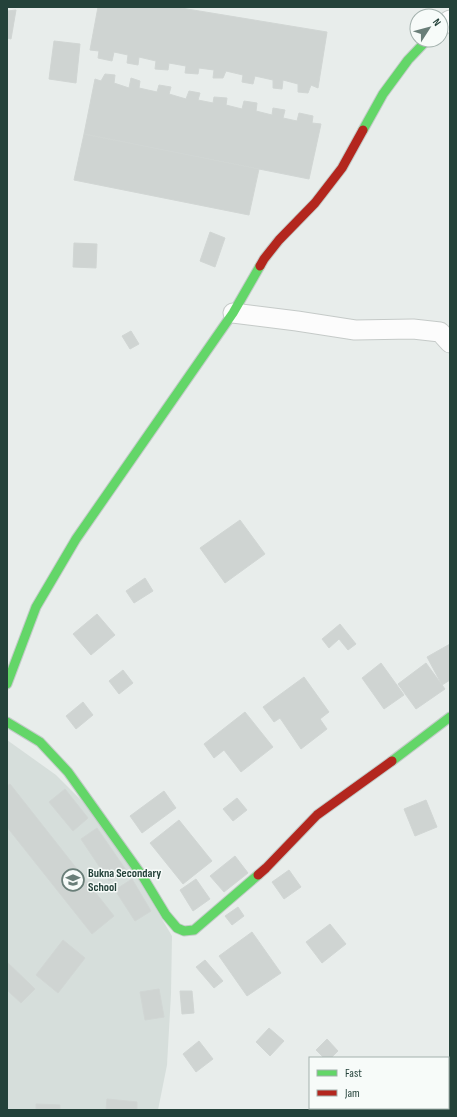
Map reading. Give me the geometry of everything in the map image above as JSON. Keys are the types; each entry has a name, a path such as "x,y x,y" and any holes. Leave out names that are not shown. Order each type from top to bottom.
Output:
{"street":[{"path":"7,684 36,607 76,539 234,313 264,259 279,240 315,203 342,168 383,94 408,60 419,48"},
{"path":"234,313 355,330 413,329 440,332 450,343"},
{"path":"7,722 40,742 68,772 143,877 166,915 177,928 184,931 194,930 266,868 317,815 450,717"}],"shaded area":[{"name":"Bukna Secondary School","path":"7,740 56,775 106,825 172,936 171,994 167,1065 158,1110 7,1110"}],"building":[{"path":"98,7 175,7 327,32 318,88 311,85 308,93 298,92 298,84 283,80 282,89 273,88 273,80 255,76 253,84 242,82 243,75 226,71 223,78 213,78 214,70 199,68 198,74 185,73 186,66 169,63 168,70 155,69 156,61 139,57 138,65 127,63 128,55 114,52 112,61 98,58 99,51 90,50"},
{"path":"16,10 11,39 7,38 7,11"},
{"path":"54,41 80,44 76,83 49,79"},
{"path":"105,74 115,75 114,83 129,88 131,78 140,81 139,88 157,92 159,85 171,87 169,94 186,99 189,91 200,93 198,100 213,103 214,97 227,98 226,105 242,109 244,101 257,103 256,111 272,115 273,108 285,110 283,118 297,121 299,113 313,116 312,123 321,124 309,179 84,134 95,79 101,81"},
{"path":"84,134 259,169 249,215 74,180"},
{"path":"210,232 225,238 215,267 200,261"},
{"path":"74,243 97,244 96,268 73,267"},
{"path":"131,331 139,344 130,349 122,336"},
{"path":"240,520 265,554 225,583 200,548"},
{"path":"145,578 153,591 134,603 126,591"},
{"path":"97,614 115,635 91,655 73,634"},
{"path":"340,624 356,644 348,650 339,639 329,648 322,639"},
{"path":"450,644 450,680 442,685 427,657"},
{"path":"381,663 404,695 384,709 362,678"},
{"path":"426,663 445,689 416,709 398,684"},
{"path":"123,670 133,683 119,694 109,681"},
{"path":"304,677 329,712 320,719 327,729 301,749 280,718 274,722 263,707"},
{"path":"83,702 93,715 76,729 66,716"},
{"path":"245,712 273,747 241,772 224,750 214,758 204,744"},
{"path":"10,784 114,916 92,934 7,827 7,786"},
{"path":"65,789 88,818 73,831 49,802"},
{"path":"164,791 176,808 142,833 130,816"},
{"path":"237,798 247,810 233,821 223,809"},
{"path":"426,800 437,827 415,836 404,809"},
{"path":"179,820 212,861 183,884 150,843"},
{"path":"97,828 126,870 109,881 81,839"},
{"path":"235,856 248,873 224,892 210,876"},
{"path":"289,870 301,887 284,899 272,882"},
{"path":"132,879 151,911 135,921 115,890"},
{"path":"196,879 210,899 193,911 180,890"},
{"path":"238,907 244,916 232,925 225,916"},
{"path":"330,924 346,944 322,963 306,942"},
{"path":"252,932 281,973 247,996 219,956"},
{"path":"63,940 85,958 58,993 36,975"},
{"path":"205,960 223,981 214,988 196,967"},
{"path":"7,962 35,989 21,1003 7,990"},
{"path":"159,989 164,1017 145,1020 140,992"},
{"path":"180,991 192,991 194,1013 182,1014"},
{"path":"269,1028 284,1041 270,1056 256,1042"},
{"path":"327,1039 338,1051 332,1057 323,1057 316,1050"},
{"path":"199,1041 213,1059 196,1072 183,1054"},
{"path":"107,1099 137,1102 137,1110 106,1110"},
{"path":"36,1104 60,1105 60,1110 36,1110"},
{"path":"332,1109 352,1110 332,1110"}],"traffic: fast":[{"path":"363,130 383,94 408,60 419,48"},
{"path":"7,684 36,607 76,539 233,313 260,266"},
{"path":"392,761 450,717"},
{"path":"7,722 40,742 68,772 143,877 166,915 177,928 184,931 194,930 258,875"}],"traffic: jam":[{"path":"260,266 279,240 315,203 342,168 363,130"},
{"path":"258,875 317,815 392,761"}],"place":[{"name":"Bukna Secondary School","path":"73,880"}]}
